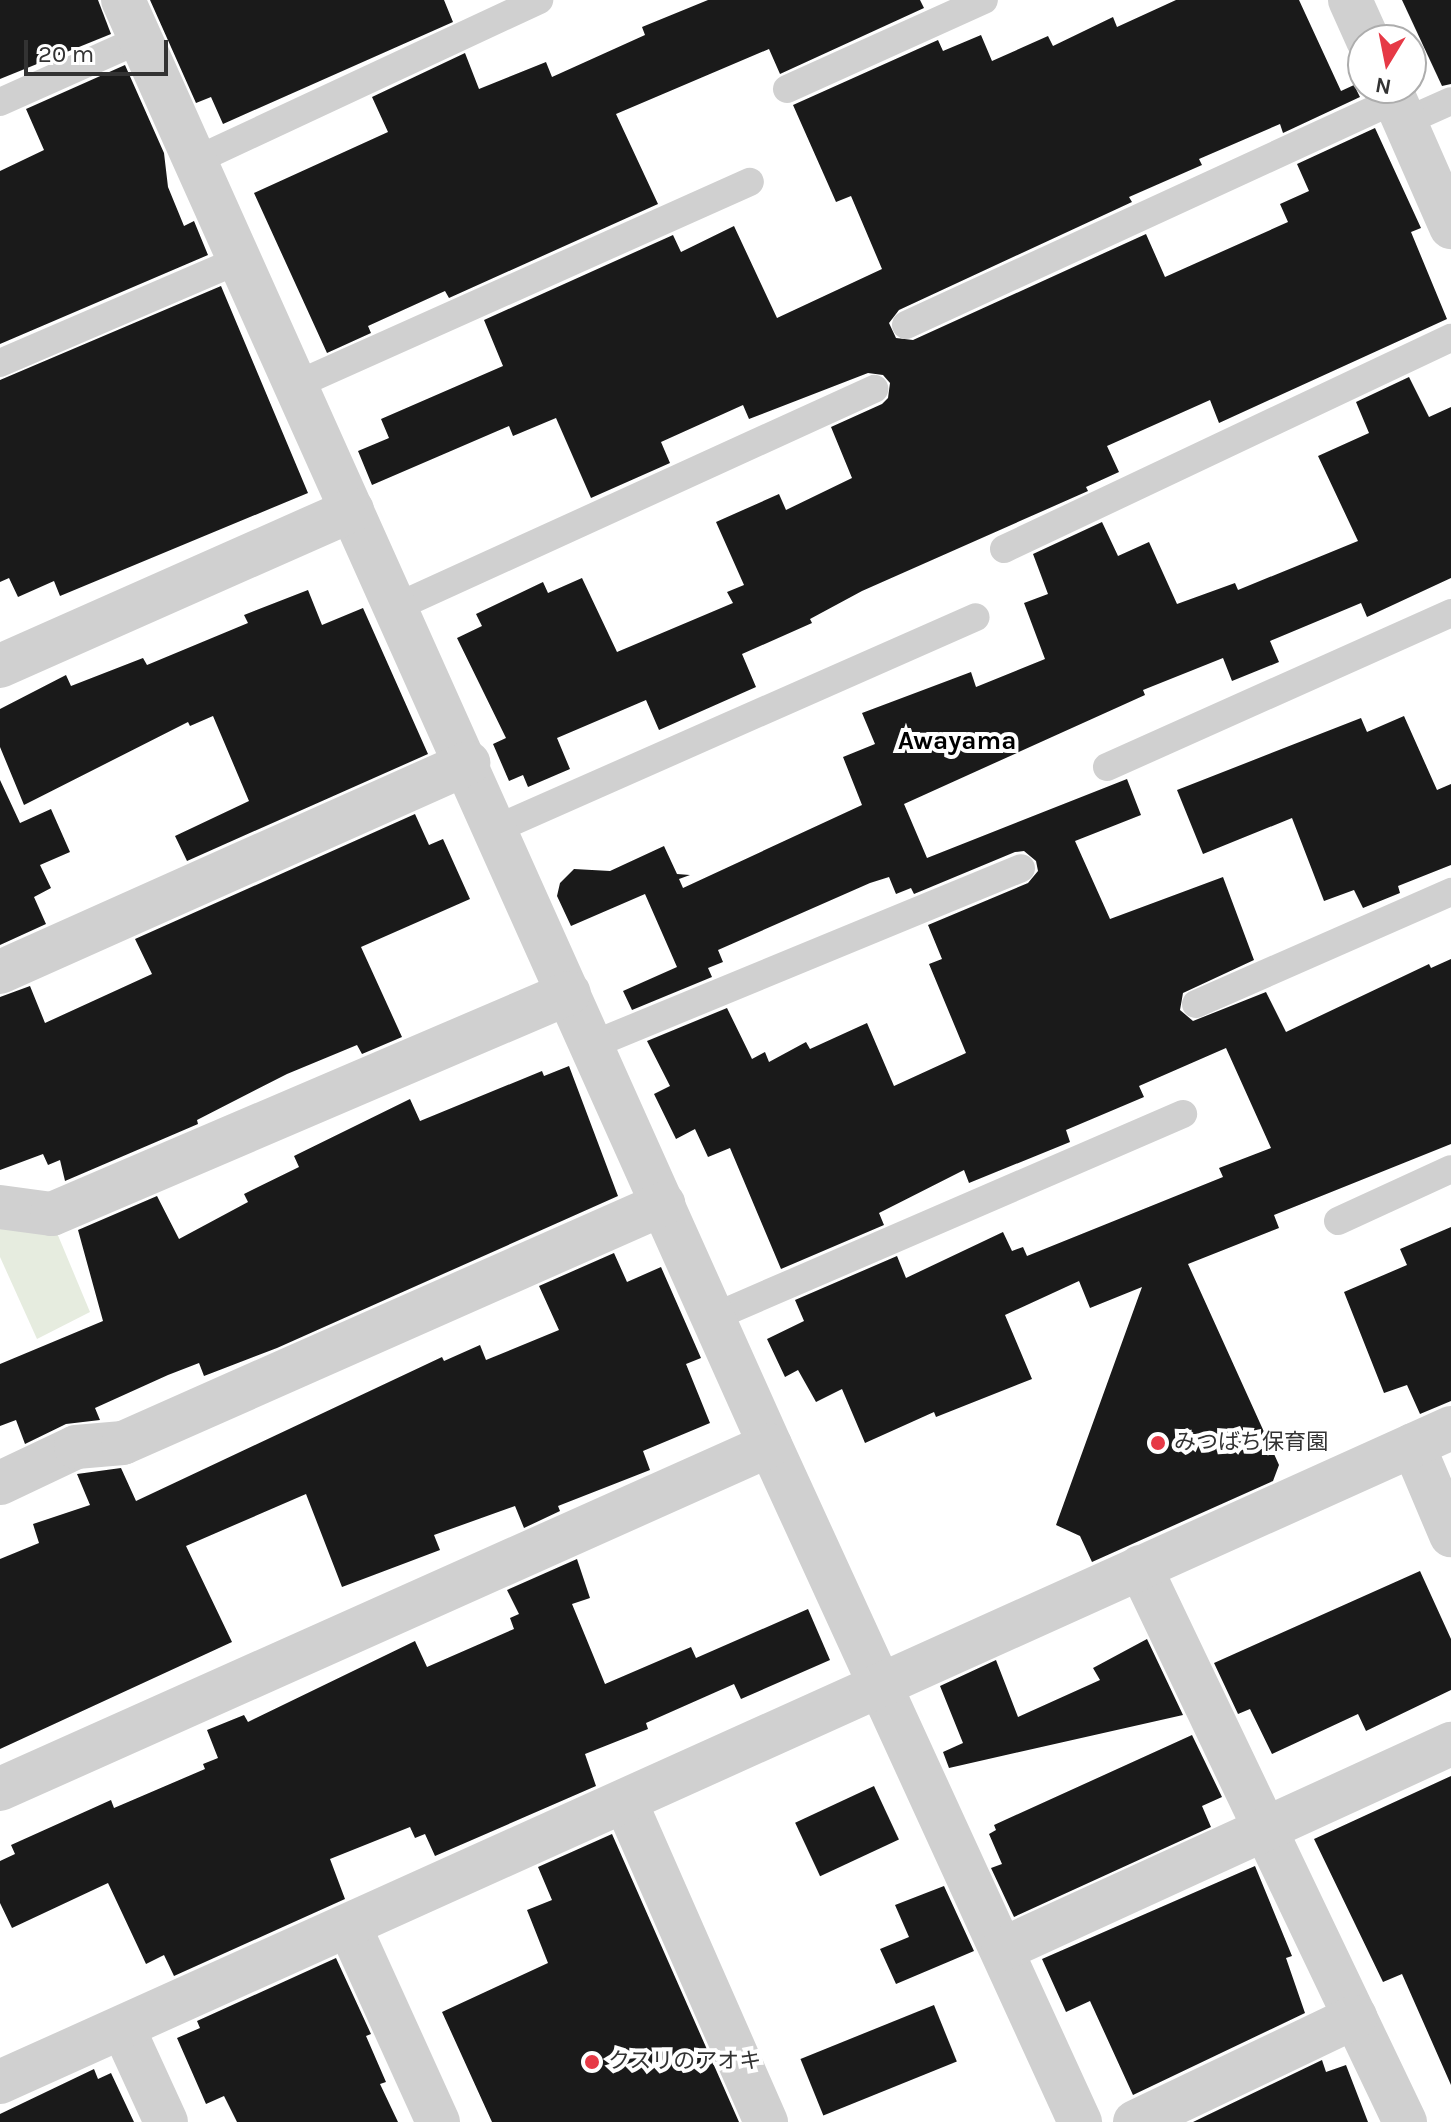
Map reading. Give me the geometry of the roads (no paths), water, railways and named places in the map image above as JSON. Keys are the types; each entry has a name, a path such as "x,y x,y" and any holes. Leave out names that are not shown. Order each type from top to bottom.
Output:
{"street":[{"path":"1350,0 1361,24"},
{"path":"132,19 298,384 394,608 498,828 663,1204 716,1316 770,1445 882,1682 1080,2122"},
{"path":"1396,104 1451,227"},
{"path":"0,666 352,510"},
{"path":"0,972 468,763"},
{"path":"0,1207 52,1214 569,993"},
{"path":"0,1483 76,1447 123,1443 663,1204"},
{"path":"0,2082 350,1928 882,1682 1432,1436 1451,1535"},
{"path":"0,1789 770,1445"},
{"path":"1140,1567 1405,2122"},
{"path":"1003,1949 1266,1832 1451,1744"},
{"path":"625,1801 766,2122"},
{"path":"350,1928 438,2122"},
{"path":"1135,2122 1355,2017"},
{"path":"123,2028 166,2122"}],"lane":[{"path":"194,161 539,0"},
{"path":"787,89 984,0"},
{"path":"0,102 132,19"},
{"path":"1427,102 1451,101"},
{"path":"906,325 1394,104"},
{"path":"298,384 750,182"},
{"path":"0,363 239,260"},
{"path":"1004,549 1451,338"},
{"path":"394,608 874,389"},
{"path":"1107,767 1451,613"},
{"path":"498,828 976,617"},
{"path":"592,1045 1021,868"},
{"path":"1196,1004 1451,892"},
{"path":"716,1316 1183,1114"},
{"path":"1338,1221 1451,1169"}],"place":[{"name":"みつばち保育園","path":"1158,1443"},
{"name":"クスリのアオキ","path":"592,2062"}],"district":[{"name":"Awayama","path":"957,741"}]}
